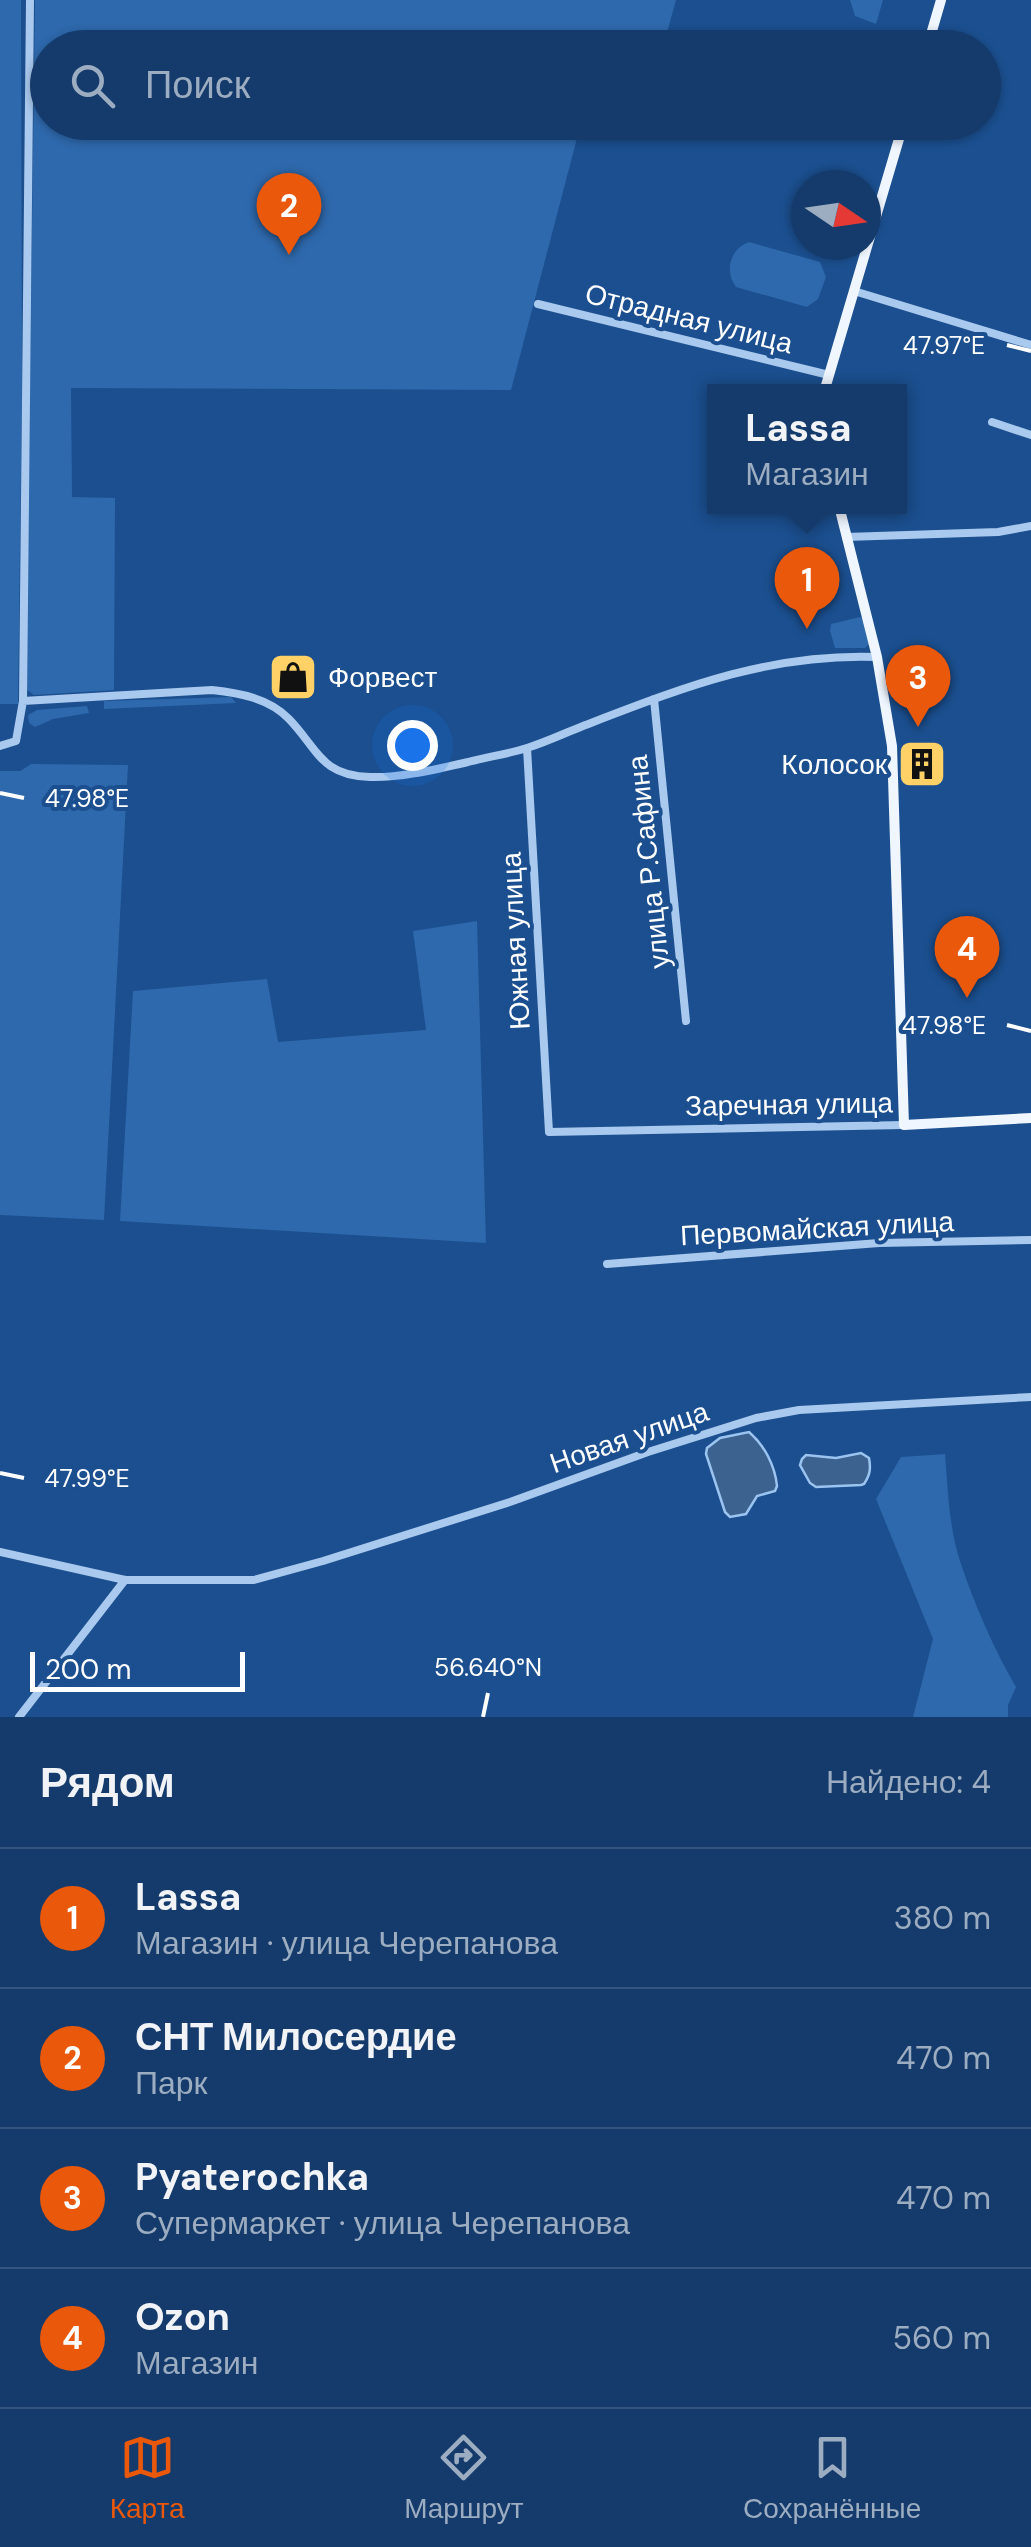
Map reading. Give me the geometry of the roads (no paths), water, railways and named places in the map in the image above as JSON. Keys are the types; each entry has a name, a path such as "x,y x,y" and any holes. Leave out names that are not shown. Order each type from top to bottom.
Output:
{"main road":[{"path":"932,30 941,0"},
{"path":"826,384 899,140"},
{"path":"840,514 877,657 892,746 904,1124"},
{"name":"Заречная улица","path":"904,1124 1031,1118"}],"street":[{"path":"0,746 16,741 23,701 30,0"},
{"path":"854,291 1031,345"},
{"name":"Отрадная улица","path":"538,304 829,375"},
{"path":"992,422 1031,435"},
{"path":"845,537 998,532 1031,526"},
{"path":"23,701 212,690 236,693 274,707 288,718 331,769 378,778 445,768 527,748 732,673 774,663 877,657"},
{"name":"улица Р.Сафина","path":"654,699 686,1020"},
{"name":"Южная улица","path":"527,748 549,1132"},
{"name":"Заречная улица","path":"549,1132 904,1124"},
{"name":"Первомайская улица","path":"607,1264 879,1243 1031,1240"},
{"name":"Новая улица","path":"0,1552 125,1580 254,1580 510,1502 756,1418 799,1410 1031,1397"},
{"path":"18,1717 125,1580"}],"place":[{"name":"СНТ Милосердие","path":"289,255"},
{"name":"Lassa","path":"807,629"},
{"name":"Форвест","path":"293,677"},
{"name":"Pyaterochka","path":"918,727"},
{"name":"Колосок","path":"922,764"},
{"name":"Ozon","path":"967,998"}]}
